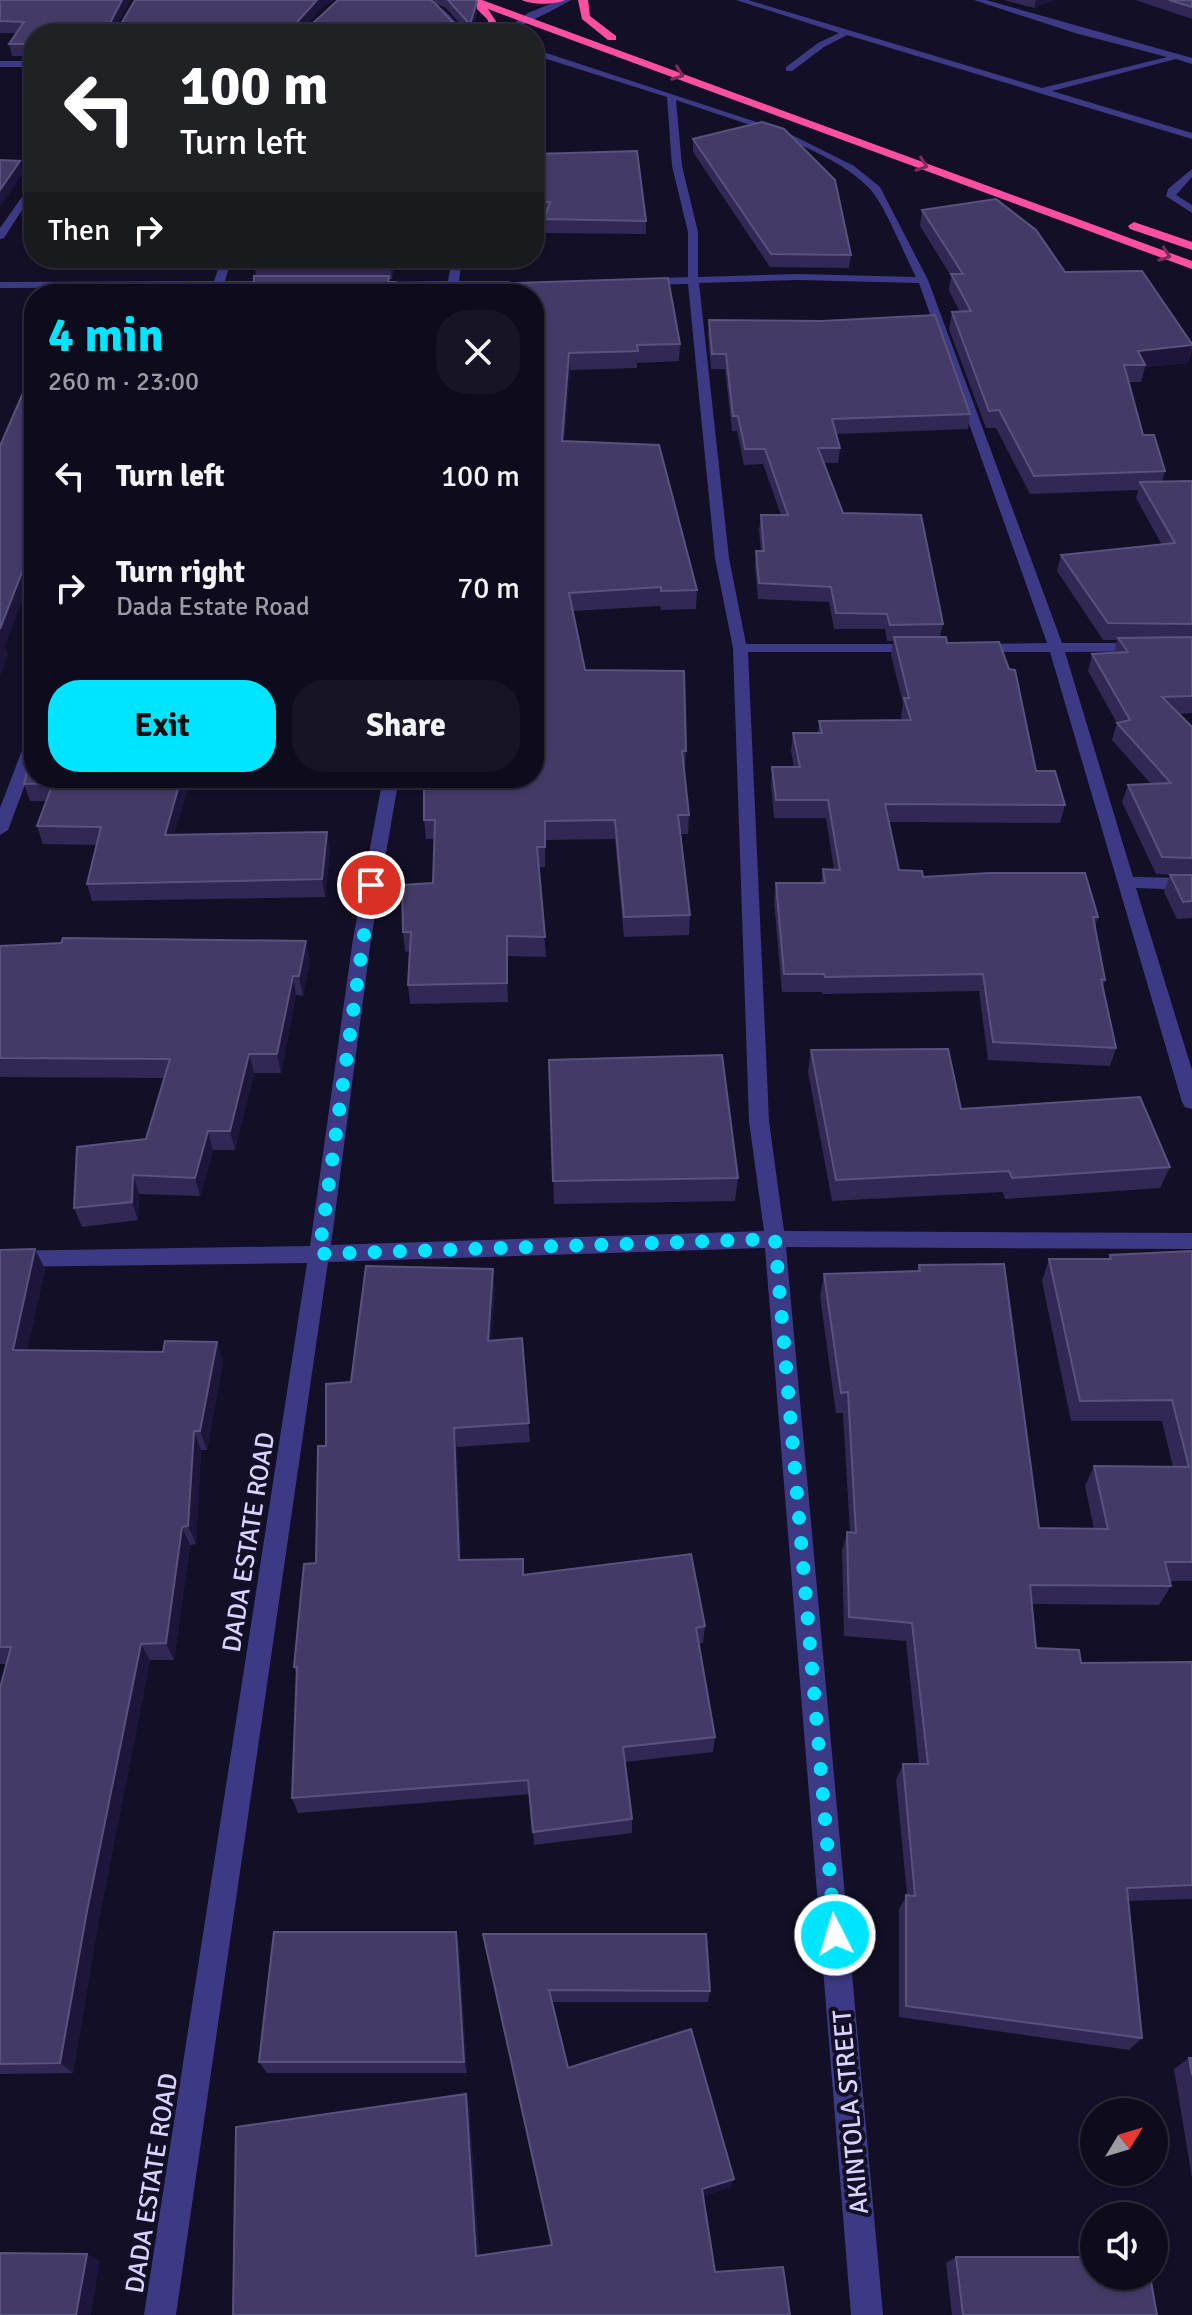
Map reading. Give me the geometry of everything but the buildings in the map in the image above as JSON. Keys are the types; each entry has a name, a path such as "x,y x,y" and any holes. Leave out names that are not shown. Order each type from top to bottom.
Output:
{"highway":[{"path":"474,0 542,24"},
{"path":"474,0 496,24"},
{"path":"507,0 716,76"},
{"path":"527,0 560,0"},
{"path":"583,0 585,17 612,38"},
{"path":"544,25 1192,265"},
{"path":"544,30 564,32"},
{"path":"1118,220 1192,246"}],"street":[{"path":"419,0 441,10 453,24"},
{"path":"517,24 567,0"},
{"path":"740,0 1192,136"},
{"path":"978,0 1192,61"},
{"path":"789,69 821,45 847,32"},
{"path":"1041,91 1192,52"},
{"path":"544,55 781,133 851,168 876,189 923,280 1056,648 1192,1102"},
{"path":"0,64 24,64"},
{"name":"AKINTOLA STREET","path":"671,97 677,166 693,232 693,281 722,558 740,648 759,1121 775,1239 867,2315"},
{"path":"1192,172 1172,191 1171,196 1192,210"},
{"path":"0,236 24,199"},
{"path":"633,282 798,277 923,280"},
{"path":"0,285 24,285"},
{"path":"961,648 1192,647"},
{"path":"740,648 930,648"},
{"path":"0,830 24,766"},
{"name":"DADA ESTATE ROAD","path":"160,2315 319,1254 362,939 389,788"},
{"path":"1127,882 1192,884"},
{"path":"0,1259 319,1254 775,1239 1192,1241"}],"route":[{"path":"371,885 319,1254 775,1239 835,1935"}]}
